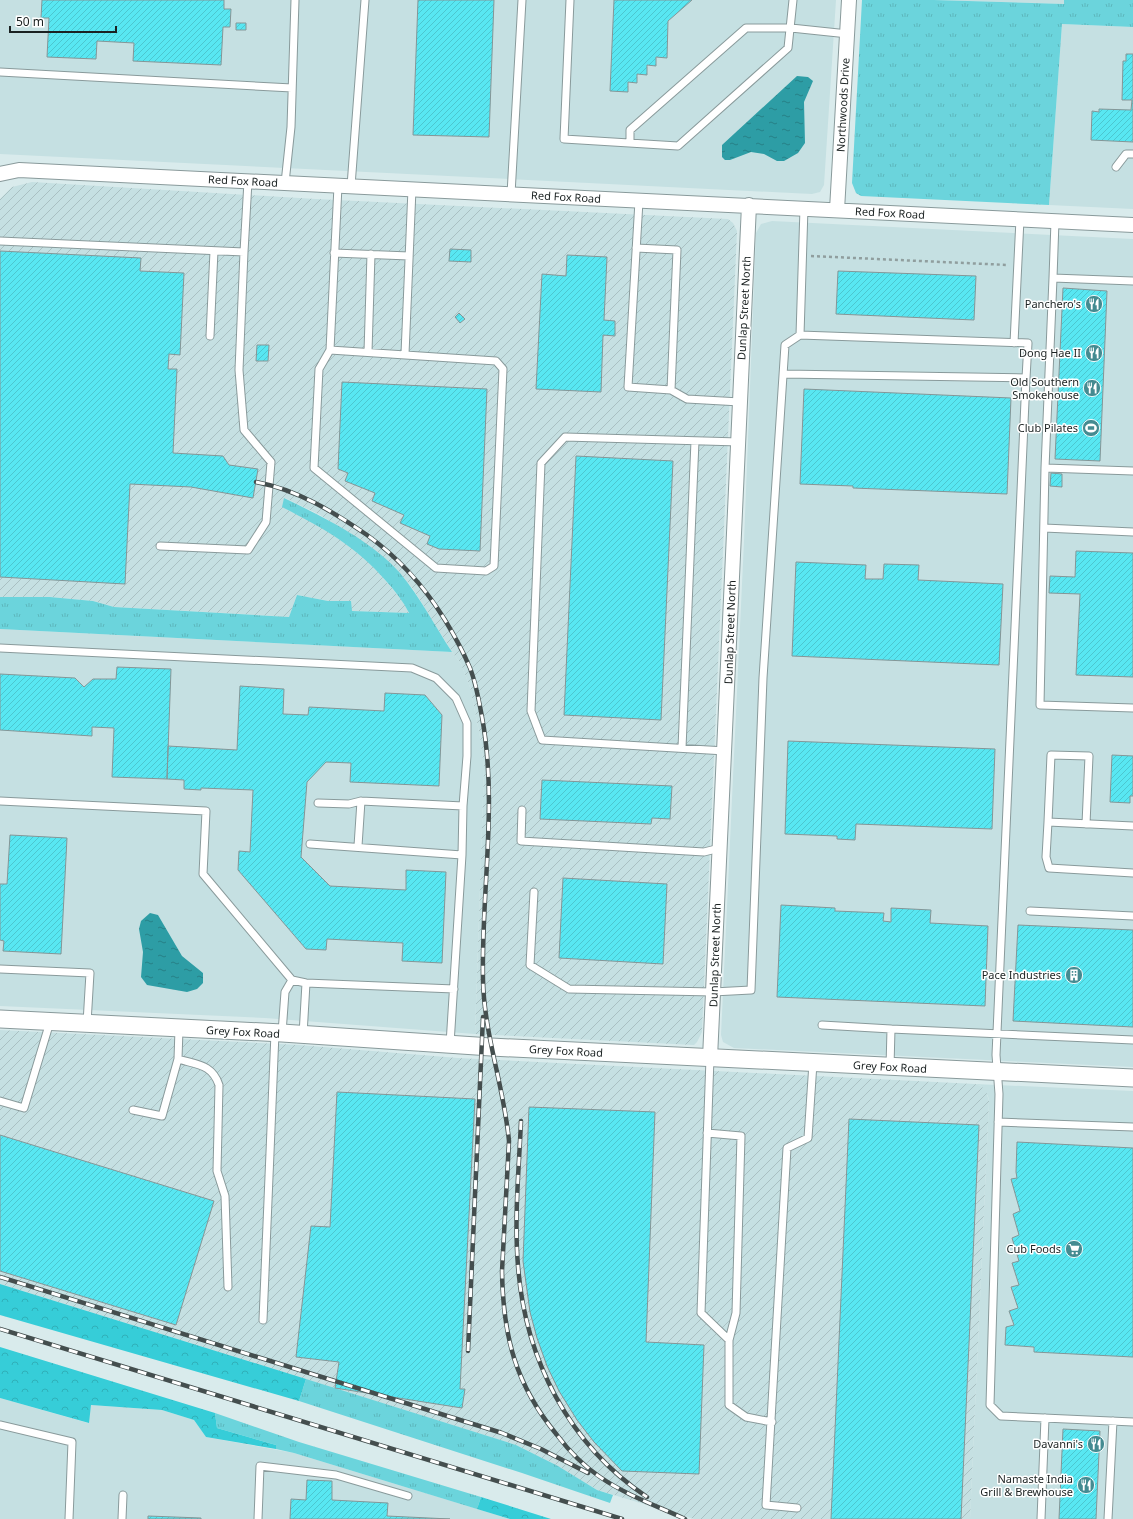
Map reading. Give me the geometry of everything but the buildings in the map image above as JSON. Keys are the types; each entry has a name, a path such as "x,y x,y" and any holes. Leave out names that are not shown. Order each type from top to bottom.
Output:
{"street":[{"name":"Northwoods Drive","path":"837,210 849,0"},
{"name":"Red Fox Road","path":"0,174 19,170 1133,225"},
{"name":"Dunlap Street North","path":"710,1058 749,205"},
{"name":"Grey Fox Road","path":"0,1019 278,1033 450,1045 1133,1078"}],"lane":[{"path":"285,183 291,127 295,0"},
{"path":"330,350 496,361 503,369 494,566 486,571 436,568 314,468 320,369 330,350 334,253 344,186 365,0"},
{"path":"511,194 522,0"},
{"path":"570,0 564,139 678,146 788,48 793,0"},
{"path":"630,143 630,130 746,28 791,28 848,34"},
{"path":"0,72 292,88"},
{"path":"1116,167 1126,154 1133,154"},
{"path":"160,546 248,550 266,522 271,462 244,430 239,370 248,181"},
{"path":"405,354 412,189"},
{"path":"639,201 628,387 671,390 687,399 740,402"},
{"path":"800,335 804,208"},
{"path":"1014,343 1020,219"},
{"path":"1055,221 1045,468 1040,705 1133,708"},
{"path":"0,241 244,252"},
{"path":"636,248 677,250 671,390"},
{"path":"210,336 214,251"},
{"path":"334,253 409,256"},
{"path":"368,352 371,254"},
{"path":"1053,278 1133,281"},
{"path":"534,892 530,965 569,989 713,992 751,990 763,678 785,345 800,335 1028,343 997,1033 998,1122 990,1405 1001,1416 1133,1422"},
{"path":"784,374 1026,378"},
{"path":"725,751 542,740 531,711 541,463 565,437 738,442"},
{"path":"682,748 695,441"},
{"path":"1045,468 1133,471"},
{"path":"1044,528 1133,532"},
{"path":"0,648 412,668 436,678 456,698 467,722 467,756 463,806 462,856 450,1045"},
{"path":"1086,824 1089,756 1051,755 1046,857 1049,868 1133,873"},
{"path":"0,801 206,811 203,874 292,980 306,983 454,989"},
{"path":"318,803 349,804 361,801 463,806"},
{"path":"358,846 361,801"},
{"path":"522,810 521,841 704,852 720,848"},
{"path":"1048,822 1133,826"},
{"path":"310,844 358,846 462,856"},
{"path":"1030,911 1133,916"},
{"path":"0,969 90,973 87,1024"},
{"path":"263,1320 278,1033 285,992 292,980"},
{"path":"303,1035 306,983"},
{"path":"0,1101 24,1108 50,1022"},
{"path":"822,1025 1133,1040"},
{"path":"133,1110 162,1116 178,1059 179,1028"},
{"path":"890,1066 891,1029"},
{"path":"710,1058 701,1313 729,1340"},
{"path":"178,1059 214,1072 219,1085 217,1172 226,1196 228,1287"},
{"path":"797,1508 766,1505 787,1148 808,1138 813,1063"},
{"path":"998,1122 1133,1127"},
{"path":"708,1133 742,1136 736,1313 729,1340 729,1405 746,1416 772,1422"},
{"path":"1041,1519 1045,1418"},
{"path":"1108,1519 1113,1421"},
{"path":"0,1425 72,1442 69,1519"},
{"path":"258,1519 260,1466 336,1475 408,1496"},
{"path":"122,1519 123,1495"}],"path":[{"path":"803,256 1017,266"}],"shaded area":[{"path":"0,0 836,0 824,185 820,192 812,194 0,154"},
{"path":"934,0 1064,0 1064,4"},
{"path":"1062,24 1133,27 1133,209 1049,205"},
{"path":"32,182 316,199 728,219 733,223 737,231 702,1032 694,1045 475,1034 484,768 480,737 470,687 461,664 413,589 399,572 374,550 351,534 320,515 285,498 283,507 324,528 372,565 402,600 409,613 351,611 351,601 328,601 297,595 289,617 114,607 93,601 50,597 0,597 0,199 12,187"},
{"path":"772,221 1133,239 1133,1067 734,1048 723,1042 721,1035 744,541 756,233 761,224"},
{"path":"0,629 452,652 461,664 470,687 480,737 484,768 475,1034 265,1018 0,1006"},
{"path":"0,1030 299,1045 458,1058 975,1084 981,1086 986,1091 989,1101 970,1519 694,1519 597,1490 558,1466 516,1445 0,1284"},
{"path":"975,1084 1133,1091 1133,1519 970,1519 989,1101 988,1096 981,1086"},
{"path":"0,1398 88,1423 91,1405 162,1410 194,1420 206,1437 294,1453 510,1519 0,1519"}],"green space":[{"path":"862,0 934,0 1064,4 1064,0 1133,0 1133,27 1062,24 1049,205 861,196 856,193 852,183"},
{"path":"284,498 346,530 388,561 400,573 414,592 452,652 0,629 0,597 50,597 93,601 114,607 289,617 297,595 328,601 351,601 352,611 409,613 393,589 375,569 351,548 325,530 282,507"},
{"path":"0,1284 306,1379 299,1401 0,1315"},
{"path":"0,1347 215,1413 217,1428 276,1445 276,1449 206,1437 194,1420 162,1410 91,1405 89,1423 0,1398"},
{"path":"306,1379 516,1445 558,1466 597,1490 613,1495 610,1503 299,1401"},
{"path":"215,1413 299,1442 481,1497 477,1509 294,1453 276,1449 276,1445 217,1428"},
{"path":"481,1497 551,1519 510,1519 477,1509"}],"water":[{"path":"797,76 808,77 813,81 804,102 805,143 798,153 784,161 777,161 764,154 751,152 730,160 725,160 722,157 722,145"},
{"path":"150,913 158,915 182,956 203,973 203,983 197,989 187,992 147,985 141,977 143,952 139,929 141,921"}],"railway":[{"path":"256,482 286,490 314,502 354,526 390,553 420,584 437,608 455,637 470,668 476,686 487,750 489,815 484,914 483,980 484,1000 490,1040 503,1101 509,1141 502,1271 505,1317 514,1358 521,1378 543,1416 562,1441 588,1468 600,1477 631,1495 685,1519"},
{"path":"468,1351 483,1017"},
{"path":"521,1121 516,1230 522,1300 530,1334 541,1366 556,1397 574,1426 595,1452 619,1476 647,1497"},
{"path":"0,1277 502,1433 541,1449 588,1473"},
{"path":"0,1329 622,1519"}],"place":[{"name":"Panchero's","path":"1094,304"},
{"name":"Dong Hae II","path":"1094,353"},
{"name":"Old Southern Smokehouse","path":"1092,388"},
{"name":"Club Pilates","path":"1091,428"},
{"name":"Pace Industries","path":"1074,975"},
{"name":"Cub Foods","path":"1074,1249"},
{"name":"Davanni's","path":"1096,1444"},
{"name":"Namaste India Grill & Brewhouse","path":"1086,1485"}]}
